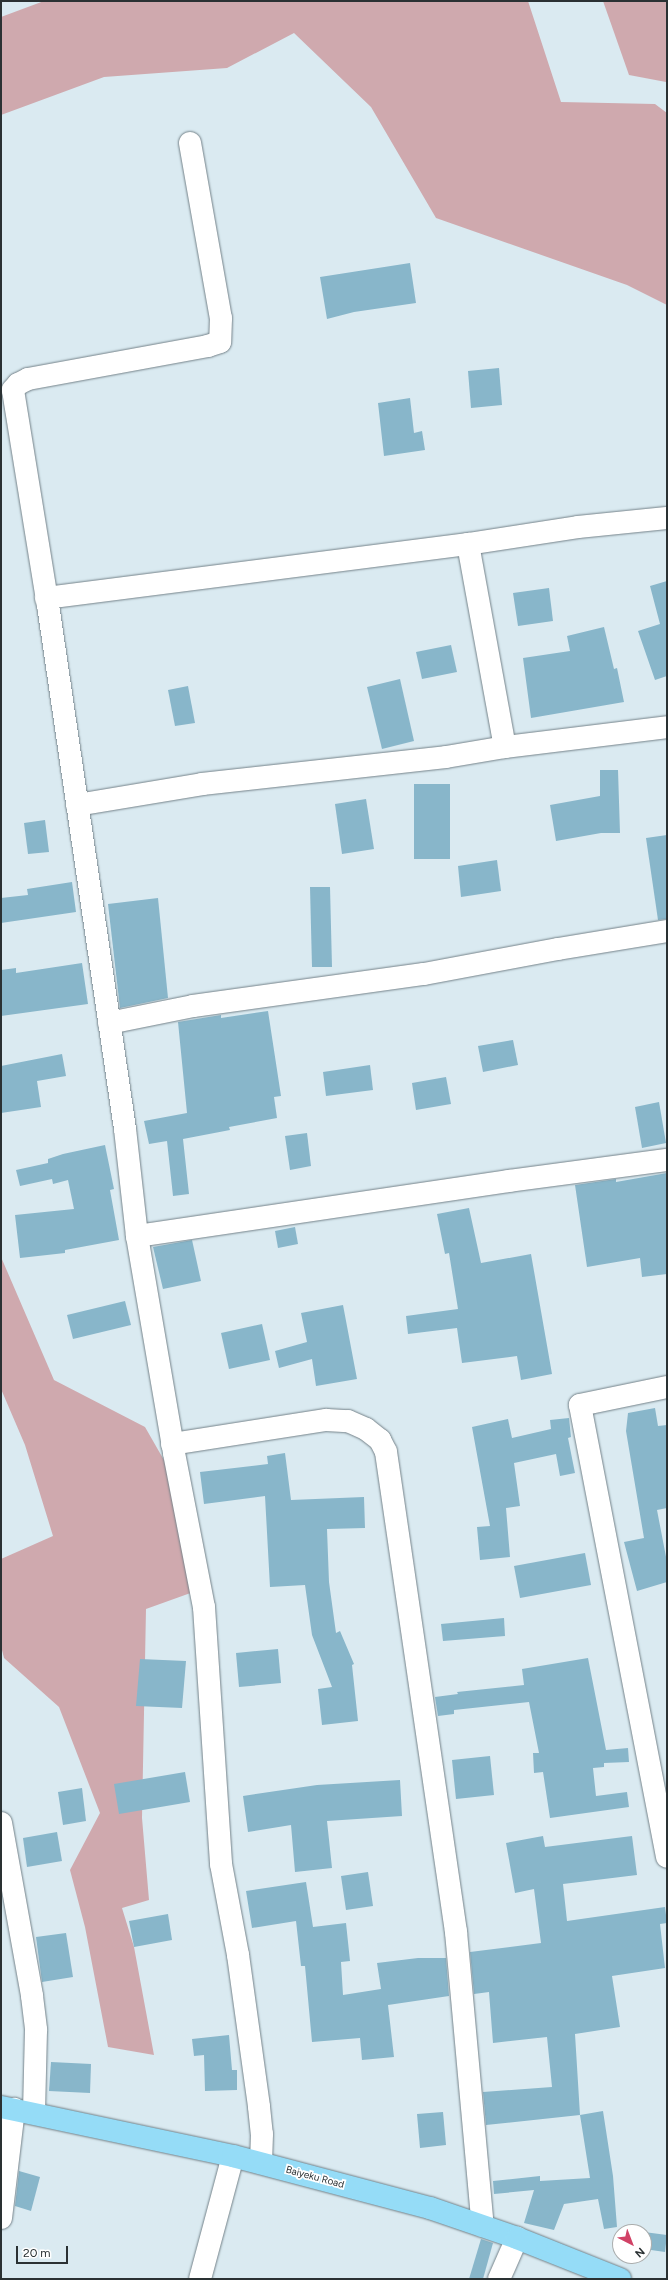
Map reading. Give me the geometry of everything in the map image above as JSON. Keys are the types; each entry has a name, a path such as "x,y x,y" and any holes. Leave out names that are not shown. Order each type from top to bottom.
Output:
{"main road":[{"name":"Baiyeku Road","path":"16,2110 233,2156 430,2208 516,2238 620,2279"}],"street":[{"path":"190,143 221,318 220,342 208,346 28,379 18,384 13,390 46,598 125,1129 137,1236 172,1444 204,1607 221,1864 238,1955 258,2100 262,2134 261,2163"},
{"path":"46,598 468,544 578,527 667,518"},
{"path":"468,544 505,747"},
{"path":"77,805 202,784 446,757 505,747 667,728"},
{"path":"109,1023 192,1006 424,974 558,949 667,931"},
{"path":"137,1236 509,1181 667,1160"},
{"path":"667,1387 580,1405 667,1857"},
{"path":"172,1444 326,1420 348,1420 366,1429 375,1436 386,1452 456,1932 483,2226"},
{"path":"1,1823 33,2003 36,2030 16,2110 1,2218"},
{"path":"200,2279 233,2156"},
{"path":"499,2279 516,2238"}],"shaded area":[{"path":"44,1 528,1 561,102 655,104 667,113 667,305 627,285 436,218 371,107 294,33 227,68 104,77 1,115 1,17"},
{"path":"603,1 667,1 666,82 629,75"},
{"path":"1,1257 54,1380 145,1427 192,1509 210,1586 146,1609 142,1818 149,1900 122,1908 134,1947 154,2055 108,2047 85,1927 70,1870 100,1813 59,1707 4,1658 1,1646 1,1559 53,1536 25,1445 1,1389"}],"building":[{"path":"410,263 416,303 354,312 327,319 320,277"},
{"path":"499,368 502,405 471,408 468,371"},
{"path":"410,398 414,433 422,431 425,450 384,456 378,403"},
{"path":"667,581 667,676 655,680 638,631 660,624 650,586"},
{"path":"549,588 553,621 518,626 513,593"},
{"path":"604,627 614,669 617,668 624,702 531,718 523,658 570,651 567,636"},
{"path":"451,645 457,672 422,679 416,652"},
{"path":"400,679 414,741 382,749 367,687"},
{"path":"188,686 195,723 175,726 168,690"},
{"path":"600,770 618,770 620,833 601,833 556,841 550,805 600,796"},
{"path":"414,784 450,784 450,859 414,859"},
{"path":"366,799 374,849 342,854 335,804"},
{"path":"45,820 49,852 28,854 24,823"},
{"path":"667,835 667,919 658,920 646,838"},
{"path":"497,860 501,891 461,897 458,866"},
{"path":"72,882 76,912 1,923 1,898 28,895 27,889"},
{"path":"310,887 330,887 332,967 312,967"},
{"path":"158,898 168,998 120,1008 108,904"},
{"path":"82,963 88,1004 1,1016 1,970 16,968 16,973"},
{"path":"268,1011 281,1096 274,1097 277,1118 229,1127 230,1130 183,1139 189,1194 173,1196 167,1141 149,1144 144,1121 187,1113 178,1022 221,1015 221,1018"},
{"path":"513,1040 518,1065 483,1072 478,1046"},
{"path":"62,1054 66,1076 37,1081 41,1107 1,1113 1,1066"},
{"path":"370,1065 373,1090 326,1096 323,1072"},
{"path":"446,1077 451,1104 416,1110 412,1083"},
{"path":"659,1102 666,1143 642,1148 635,1107"},
{"path":"307,1133 311,1166 290,1170 285,1136"},
{"path":"105,1145 114,1189 110,1190 119,1240 65,1250 65,1253 20,1258 15,1215 74,1209 68,1180 53,1184 52,1179 20,1186 16,1170 48,1163 48,1159 63,1154"},
{"path":"667,1173 667,1274 642,1277 640,1258 587,1267 575,1185 616,1179 616,1182"},
{"path":"469,1208 481,1263 531,1254 552,1374 521,1380 517,1356 462,1363 457,1328 408,1334 406,1316 458,1309 449,1253 445,1254 437,1214"},
{"path":"295,1227 298,1244 278,1248 275,1231"},
{"path":"192,1240 201,1281 163,1289 153,1247"},
{"path":"125,1301 131,1325 73,1339 67,1315"},
{"path":"343,1305 357,1379 316,1386 312,1359 279,1368 275,1351 307,1342 301,1313"},
{"path":"262,1324 270,1360 229,1369 221,1333"},
{"path":"655,1408 658,1426 667,1425 667,1508 657,1510 667,1562 667,1582 637,1591 624,1542 644,1538 626,1431 628,1413"},
{"path":"569,1418 571,1437 568,1438 575,1473 560,1476 556,1454 514,1463 520,1506 506,1508 510,1557 480,1560 477,1527 490,1526 472,1427 508,1419 512,1438 551,1429 550,1420"},
{"path":"285,1453 291,1500 364,1497 365,1528 327,1529 329,1582 336,1633 340,1631 354,1664 352,1665 358,1721 322,1725 318,1689 332,1687 312,1635 305,1585 270,1587 265,1496 204,1504 200,1472 268,1464 267,1456"},
{"path":"585,1553 591,1585 520,1598 514,1566"},
{"path":"504,1618 505,1636 443,1641 441,1624"},
{"path":"278,1649 281,1683 239,1687 236,1653"},
{"path":"588,1658 606,1750 628,1748 629,1762 604,1763 604,1767 593,1768 596,1796 627,1792 629,1807 550,1818 543,1772 534,1773 533,1753 539,1753 529,1702 454,1710 454,1714 438,1716 435,1697 458,1694 457,1692 524,1685 522,1669"},
{"path":"140,1659 186,1661 182,1708 136,1706"},
{"path":"490,1756 494,1795 456,1799 452,1760"},
{"path":"185,1772 190,1802 119,1814 114,1784"},
{"path":"400,1780 402,1816 327,1821 332,1868 295,1872 291,1825 248,1832 243,1796 317,1785"},
{"path":"82,1788 86,1821 63,1825 58,1792"},
{"path":"57,1832 62,1861 27,1867 23,1838"},
{"path":"543,1836 545,1847 632,1836 637,1875 563,1884 567,1921 665,1907 667,1923 660,1924 665,1968 612,1976 620,2027 575,2034 580,2115 486,2125 483,2092 552,2087 547,2037 493,2043 489,1992 474,1994 470,1952 541,1943 534,1889 515,1893 506,1843"},
{"path":"368,1872 373,1906 346,1910 341,1876"},
{"path":"306,1882 313,1927 346,1923 350,1961 341,1962 343,1995 381,1989 377,1963 418,1958 446,1958 449,1996 388,2005 394,2057 362,2060 360,2038 312,2042 305,1966 301,1966 296,1921 252,1928 246,1891"},
{"path":"168,1914 172,1940 134,1947 129,1921"},
{"path":"66,1933 73,1977 42,1982 36,1937"},
{"path":"229,2035 232,2070 237,2070 237,2090 205,2091 204,2055 194,2056 192,2039"},
{"path":"51,2062 91,2064 90,2093 49,2091"},
{"path":"603,2111 613,2176 617,2224 612,2224 612,2228 604,2229 598,2199 564,2204 554,2230 524,2223 534,2190 494,2194 493,2181 540,2176 540,2181 590,2178 580,2115"},
{"path":"443,2112 446,2145 420,2148 417,2114"},
{"path":"19,2171 40,2177 31,2211 15,2206"},
{"path":"652,2233 667,2235 665,2252 652,2250"},
{"path":"481,2239 493,2243 483,2279 469,2279"}]}
